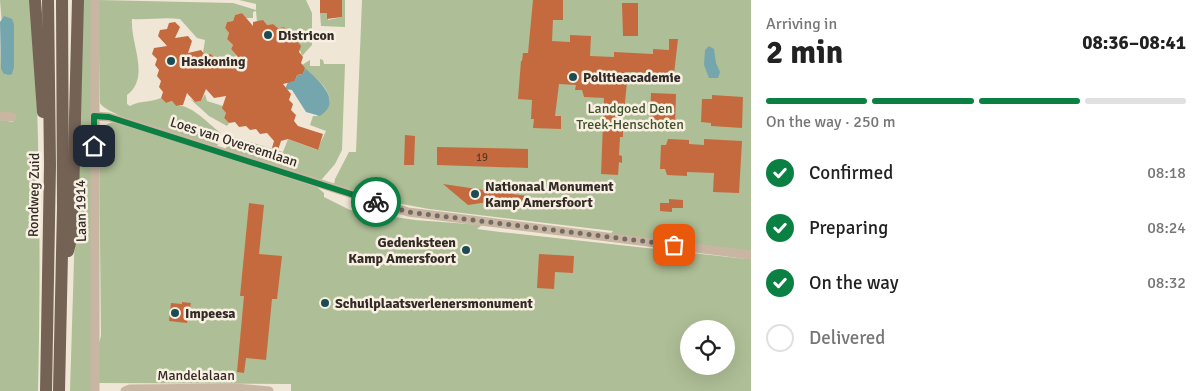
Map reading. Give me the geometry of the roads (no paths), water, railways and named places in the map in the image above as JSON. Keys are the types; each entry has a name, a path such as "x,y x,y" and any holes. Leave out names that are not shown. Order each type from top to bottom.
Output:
{"main road":[{"path":"35,0 40,86 50,165"},
{"name":"Rondweg Zuid","path":"46,391 50,165 48,0"},
{"name":"Rondweg Zuid","path":"59,391 62,278 62,0"},
{"path":"62,278 72,235 78,0"}],"street":[{"name":"Laan 1914","path":"95,0 95,391"},
{"path":"0,116 12,118"},
{"name":"Loes van Overeemlaan","path":"94,116 109,117 157,130 408,212 751,256"},
{"name":"Mandelalaan","path":"125,391 130,389 236,388 268,391"}],"water":[{"path":"4,16 12,19 14,24 14,67 12,74 9,75 4,74 1,69 0,22"},
{"path":"709,46 714,49 716,63 720,72 718,78 709,78 704,65 705,50"},
{"path":"305,68 322,85 329,97 330,104 327,110 320,116 306,112 292,90 285,89 288,82 295,81 297,75 303,74"}],"place":[{"name":"Districon","path":"268,35"},
{"name":"Haskoning","path":"171,61"},
{"name":"Politieacademie","path":"573,77"},
{"name":"Nationaal Monument Kamp Amersfoort","path":"475,194"},
{"name":"Gedenksteen Kamp Amersfoort","path":"466,250"},
{"name":"Schuilplaatsverlenersmonument","path":"325,303"},
{"name":"Impeesa","path":"175,313"}],"park label":[{"name":"Landgoed Den Treek-Henschoten","path":"630,116"}]}
